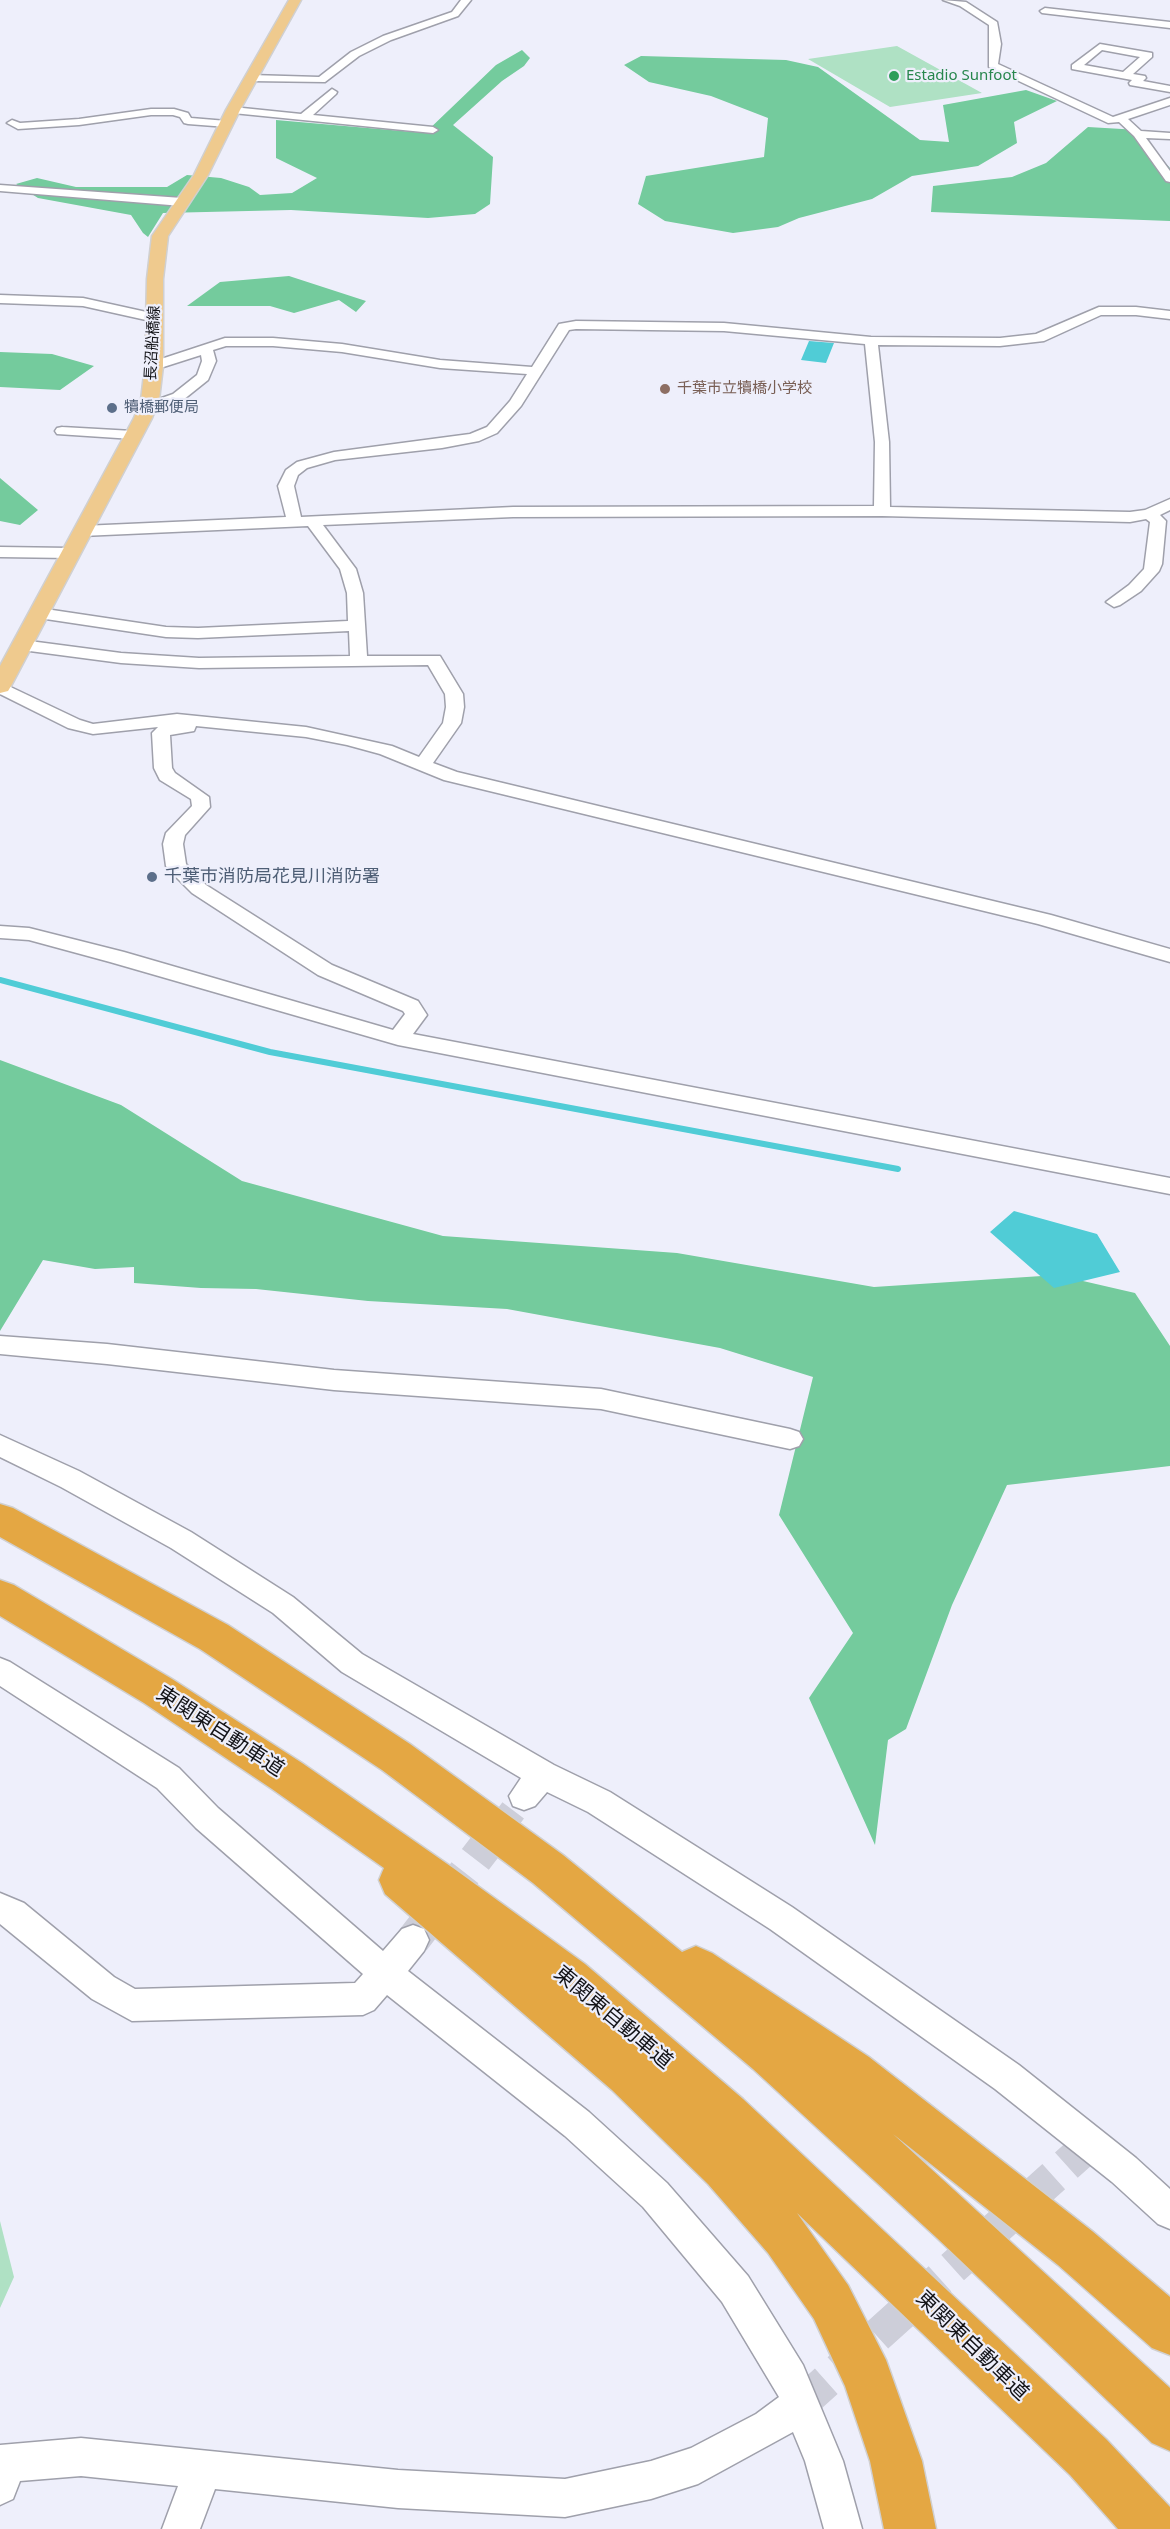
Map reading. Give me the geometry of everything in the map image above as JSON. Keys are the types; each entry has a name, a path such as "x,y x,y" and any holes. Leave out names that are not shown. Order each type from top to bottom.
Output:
{"highway":[{"path":"0,1519 214,1637 396,1757 548,1869 853,2073 1075,2248 1170,2330"},
{"name":"東関東自動車道","path":"0,1596 158,1691 297,1783 438,1882 568,1979 727,2115 887,2265 1088,2457 1154,2529"},
{"path":"158,1691 281,1784 452,1922 628,2074 725,2167 785,2236 831,2302 868,2378 896,2461 910,2529"},
{"path":"548,1869 769,2053 954,2221 1170,2425"}],"main road":[{"name":"長沼船橋線","path":"0,687 147,408 154,366 156,279 160,236 201,175 230,117 295,0"}],"street":[{"path":"251,78 321,80 355,54 387,38 455,14 466,0"},
{"path":"948,0 963,4 994,24 996,44 993,65 1112,121 1170,101"},
{"path":"1045,11 1170,25"},
{"path":"1125,75 1148,55 1100,47 1076,67 1141,78 1134,83 1170,89"},
{"path":"304,117 332,92"},
{"path":"12,123 18,126 79,122 151,112 174,112 184,115 188,121 230,117 304,117 433,130"},
{"path":"1121,118 1166,164 1170,179"},
{"path":"1138,134 1170,136"},
{"path":"0,188 182,202"},
{"path":"0,299 33,298 83,302 155,318"},
{"path":"295,521 286,486 291,474 302,465 334,456 474,438 492,430 516,403 564,327 576,325 749,329 871,341 1023,341 1039,338 1099,311 1136,311 1170,315"},
{"path":"871,341 882,442 882,511"},
{"path":"154,366 225,342 273,342 342,348 440,364 536,371"},
{"path":"147,408 178,397 203,377 209,361 206,349"},
{"path":"62,431 133,435"},
{"path":"82,531 513,512 882,511 1120,516 1149,514 1170,504"},
{"path":"1114,602 1135,588 1151,572 1158,521 1149,514"},
{"path":"312,521 348,569 355,593 359,661"},
{"path":"0,552 70,553"},
{"path":"39,613 166,632 198,633 356,626"},
{"path":"22,645 121,658 199,663 434,660 454,694 455,707 452,723 422,765"},
{"path":"0,687 74,724 93,729 177,719 306,732 348,740 386,750 451,776 1044,919 1170,956"},
{"path":"232,725 167,728 161,733 164,768 167,776 200,797 201,807 176,833 173,844 176,866 199,889 325,970 411,1006 416,1015 398,1038"},
{"path":"0,932 29,934 106,954 398,1038 1170,1186"},
{"path":"0,1345 107,1354 334,1380 601,1399 790,1439"},
{"path":"0,1445 70,1479 181,1540 283,1605 352,1663 534,1785 599,1802 781,1918 1007,2077 1124,2170 1170,2212"},
{"path":"0,1671 168,1778 207,1818 384,1972 577,2124 656,2195 735,2289 790,2378 824,2461 843,2529"},
{"path":"0,1908 13,1914 103,1988 132,2005 363,1999 413,1940"},
{"path":"2,2472 81,2457 398,2489 565,2498 651,2480 698,2465 769,2427 801,2404"},
{"path":"181,2529 203,2470"}],"green space":[{"name":"Estadio Sunfoot","path":"897,46 982,93 890,107 808,59"},
{"path":"522,50 530,58 524,66 502,81 453,125 493,157 490,204 475,214 428,218 291,210 163,213 148,237 131,215 38,198 16,184 37,178 76,187 167,187 187,175 221,178 249,187 260,195 292,193 317,178 276,158 276,120 425,133 496,65"},
{"path":"641,56 786,60 818,67 920,140 949,142 943,105 1026,90 1057,101 1014,122 1017,143 978,166 912,176 872,199 799,218 778,227 733,233 665,221 638,204 646,176 764,157 768,118 711,96 649,82 624,65"},
{"path":"1088,127 1139,130 1146,137 1156,153 1170,168 1170,221 931,212 933,186 1012,177 1046,163"},
{"path":"289,276 366,301 356,312 339,300 294,313 270,306 187,306 220,282"},
{"path":"0,352 52,354 94,366 60,390 0,387"},
{"path":"0,478 38,510 20,525 0,521"},
{"path":"0,1060 121,1105 242,1181 443,1236 677,1253 874,1287 1057,1275 1135,1293 1170,1346 1170,1466 1007,1485 952,1605 906,1729 888,1740 875,1845 809,1698 853,1633 779,1515 813,1377 720,1348 507,1309 368,1301 256,1289 134,1283 134,1267 95,1269 43,1260 0,1331"},
{"path":"0,2221 14,2277 0,2308"}],"water":[{"path":"809,341 834,343 826,363 801,360"},
{"path":"1014,1211 1097,1234 1120,1272 1054,1288 990,1232"}],"waterway":[{"path":"0,980 270,1052 898,1169"}],"tunnel":[{"path":"497,1832 524,1796"},
{"path":"413,1940 498,1830"},
{"path":"801,2404 1091,2143"}],"place":[{"name":"Estadio Sunfoot","path":"894,76"},
{"name":"千葉市立犢橋小学校","path":"665,389"},
{"name":"犢橋郵便局","path":"112,408"},
{"name":"千葉市消防局花見川消防署","path":"152,877"}]}
